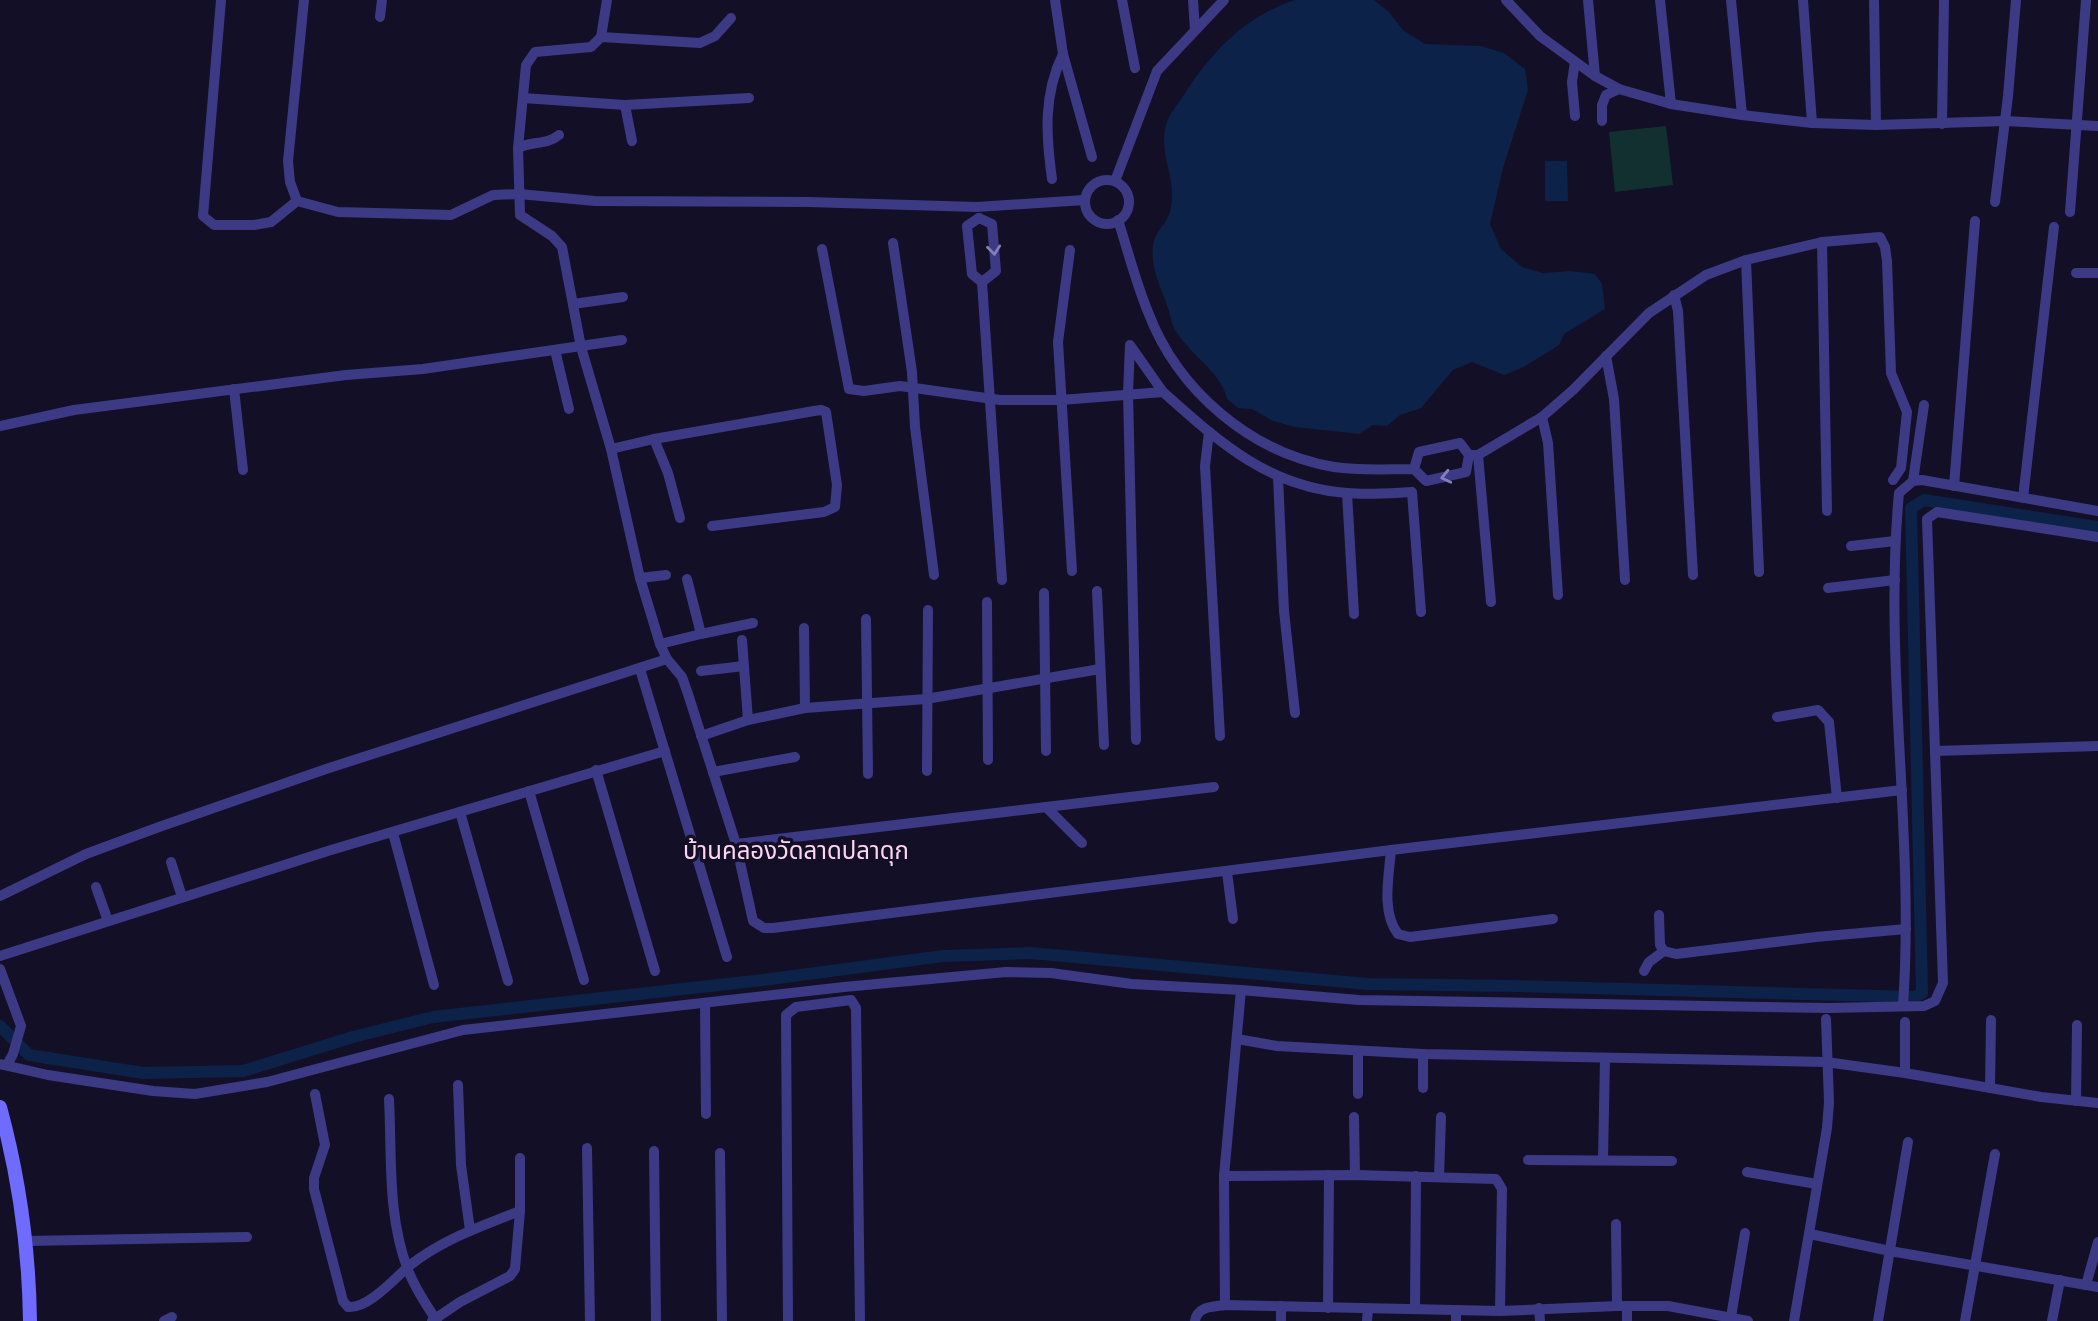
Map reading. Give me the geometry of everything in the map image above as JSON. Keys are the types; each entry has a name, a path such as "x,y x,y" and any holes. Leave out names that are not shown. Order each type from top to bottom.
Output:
{"street":[{"path":"221,0 203,216 214,225 254,225 271,222 298,201"},
{"path":"380,16 382,0"},
{"path":"607,0 601,37 591,47 535,52 526,65 518,148 520,215 552,236 562,247 581,346 611,449 640,578 660,644 667,659 682,677 736,844 753,921 764,928 1902,790"},
{"path":"1055,0 1063,54 1092,157"},
{"path":"1122,0 1135,68"},
{"path":"1193,0 1195,30"},
{"path":"1506,0 1540,36 1595,76 1619,89 1671,103 1812,123 1876,125 2005,121 2098,126"},
{"path":"1588,0 1595,76"},
{"path":"1660,0 1671,103"},
{"path":"1731,0 1741,115"},
{"path":"1803,0 1812,123"},
{"path":"1874,0 1876,125"},
{"path":"1941,124 1944,0"},
{"path":"1995,202 2016,0"},
{"path":"2070,212 2086,0"},
{"path":"298,201 290,182 288,160 302,1"},
{"path":"1115,181 1157,71 1221,1"},
{"path":"601,37 700,43 715,36 731,18"},
{"path":"1052,178 1046,132 1048,99 1054,72 1063,54"},
{"path":"1574,62 1572,82 1575,116"},
{"path":"1602,121 1602,105 1606,95 1619,89"},
{"path":"523,98 625,105 749,98"},
{"path":"625,105 632,141"},
{"path":"518,148 528,142 553,140 559,135"},
{"path":"1107,180 1115,181 1125,190 1129,203 1124,216 1105,223 1098,222 1088,213 1085,200 1090,188 1107,180"},
{"path":"298,201 338,212 451,215 493,195 519,194 595,201 810,202 978,213 1085,200"},
{"path":"978,213 992,223 996,271 982,282"},
{"path":"978,213 967,226 972,274 982,282 1002,580"},
{"path":"1118,220 1148,313 1163,344 1180,371 1213,407 1237,427 1301,458 1333,467 1368,470 1414,469 1426,481 1466,472 1474,455 1542,417 1573,390 1648,313 1717,270 1746,260 1822,242 1880,237 1885,247 1891,373 1907,412 1901,468 1893,480"},
{"path":"1954,486 1975,221"},
{"path":"2023,498 2054,227"},
{"path":"1822,242 1827,511"},
{"path":"893,243 914,387 915,427 934,575"},
{"path":"822,248 849,389 864,391 900,386 914,387 991,400 1061,400 1163,392"},
{"path":"1070,250 1058,342 1072,571"},
{"path":"1746,260 1759,572"},
{"path":"2076,273 2098,273"},
{"path":"1674,295 1678,311 1693,575"},
{"path":"573,304 623,297"},
{"path":"0,426 51,413 346,374 423,369 622,340"},
{"path":"1136,740 1128,393 1130,345 1163,392 1232,452 1278,477 1347,494 1412,492 1421,612"},
{"path":"555,350 569,408"},
{"path":"1606,356 1614,399 1625,580"},
{"path":"234,389 243,470"},
{"path":"1913,481 1924,405"},
{"path":"611,449 814,411 826,412 837,485 835,507 824,512 712,526"},
{"path":"1542,417 1548,443 1558,595"},
{"path":"1209,432 1205,466 1220,736"},
{"path":"654,439 668,473 680,518"},
{"path":"1414,469 1419,452 1460,443 1474,455 1491,602"},
{"path":"1278,477 1284,611 1295,713"},
{"path":"1903,1005 1906,929 1895,580 1899,493 1913,481 1923,480 2098,511"},
{"path":"1347,494 1354,614"},
{"path":"0,969 20,1019 20,1035 13,1054 4,1065 30,1072 153,1091 195,1094 267,1082 463,1030 1006,972 1051,973 1177,987 1359,1000 1828,1008 1924,1006 1936,1001 1943,983 1927,519 1937,512 2098,537"},
{"path":"1851,546 1895,541"},
{"path":"640,578 666,575"},
{"path":"687,579 701,634"},
{"path":"1828,588 1895,580"},
{"path":"1097,591 1104,745"},
{"path":"1044,593 1046,751"},
{"path":"987,602 988,760"},
{"path":"927,771 928,610"},
{"path":"866,619 868,774"},
{"path":"660,644 753,623"},
{"path":"804,628 805,708"},
{"path":"742,640 748,720"},
{"path":"0,896 86,854 172,823 326,769 667,659"},
{"path":"701,671 744,666"},
{"path":"640,669 727,957"},
{"path":"701,736 748,720 805,708 926,699 1100,669"},
{"path":"1777,717 1818,710 1826,716 1829,722 1837,798"},
{"path":"1936,751 2098,746"},
{"path":"0,956 182,897 665,751"},
{"path":"713,772 795,757"},
{"path":"596,770 655,971"},
{"path":"736,844 1214,787"},
{"path":"529,791 584,980"},
{"path":"1046,807 1082,844"},
{"path":"460,812 508,981"},
{"path":"393,833 434,985"},
{"path":"1391,850 1388,903 1390,919 1398,934 1410,937 1553,919"},
{"path":"172,862 182,897"},
{"path":"1227,872 1233,919"},
{"path":"96,887 108,921"},
{"path":"1659,915 1660,945 1664,951 1676,954 1906,929"},
{"path":"1644,971 1649,962 1664,951"},
{"path":"1225,1305 1224,1176 1241,990"},
{"path":"788,1321 786,1016 796,1007 850,1000 856,1008 860,1321"},
{"path":"705,1003 706,1114"},
{"path":"1794,1321 1827,1128 1829,1102 1826,1019"},
{"path":"1990,1088 1991,1020"},
{"path":"1905,1022 1905,1073"},
{"path":"2076,1101 2077,1025"},
{"path":"1237,1039 1277,1046 1423,1054 1826,1062 2098,1103"},
{"path":"1358,1094 1359,1051"},
{"path":"1423,1054 1423,1088"},
{"path":"1604,1160 1605,1058"},
{"path":"458,1085 461,1165 470,1230"},
{"path":"315,1094 325,1146 314,1178 314,1189 343,1301 348,1307 363,1305 439,1245 520,1211"},
{"path":"390,1099 394,1205 407,1268 435,1320 510,1276 515,1269 518,1257 520,1158"},
{"path":"0,1107 14,1160 26,1241 30,1321"},
{"path":"1354,1117 1355,1175"},
{"path":"1439,1177 1441,1117"},
{"path":"1878,1321 1908,1142"},
{"path":"0,1145 15,1220 21,1321"},
{"path":"587,1148 590,1321"},
{"path":"654,1151 656,1321"},
{"path":"720,1153 722,1321"},
{"path":"1965,1321 1995,1154"},
{"path":"1528,1160 1672,1161"},
{"path":"1747,1172 1817,1184"},
{"path":"1328,1308 1329,1175"},
{"path":"1224,1176 1416,1176 1490,1178 1499,1182 1502,1189 1500,1311"},
{"path":"1415,1309 1416,1176"},
{"path":"1616,1224 1622,1306 1627,1321"},
{"path":"1731,1317 1745,1233"},
{"path":"1810,1234 1890,1251 2098,1287"},
{"path":"26,1241 247,1237"},
{"path":"2086,1285 2098,1242"},
{"path":"2052,1321 2060,1280"},
{"path":"1195,1321 1202,1310 1225,1305 1415,1309 1456,1316 1539,1308 1668,1306 1748,1321"},
{"path":"1281,1306 1281,1321"},
{"path":"1539,1308 1540,1321"},
{"path":"1367,1321 1368,1309"}],"green space":[{"path":"1666,126 1673,185 1615,192 1609,132"}],"water":[{"path":"1295,0 1374,0 1389,12 1403,30 1425,44 1481,46 1504,53 1525,69 1528,90 1503,168 1490,224 1501,249 1522,267 1543,273 1571,271 1595,274 1602,284 1605,309 1564,334 1559,345 1522,368 1504,375 1472,362 1453,370 1421,408 1400,415 1387,426 1373,425 1359,434 1295,427 1273,421 1252,409 1238,408 1227,399 1218,380 1174,328 1153,258 1154,241 1167,218 1172,198 1164,144 1170,115 1204,66 1230,38 1260,16"},
{"path":"1545,161 1567,161 1568,201 1545,201"}],"waterway":[{"path":"0,1026 29,1055 143,1073 243,1071 353,1037 433,1017 763,980 943,956 1031,953 1368,984 1915,997 1922,993 1911,508 1924,500 2098,527"}],"district":[{"name":"บ้านคลองวัดลาดปลาดุก","path":"796,849"}]}
